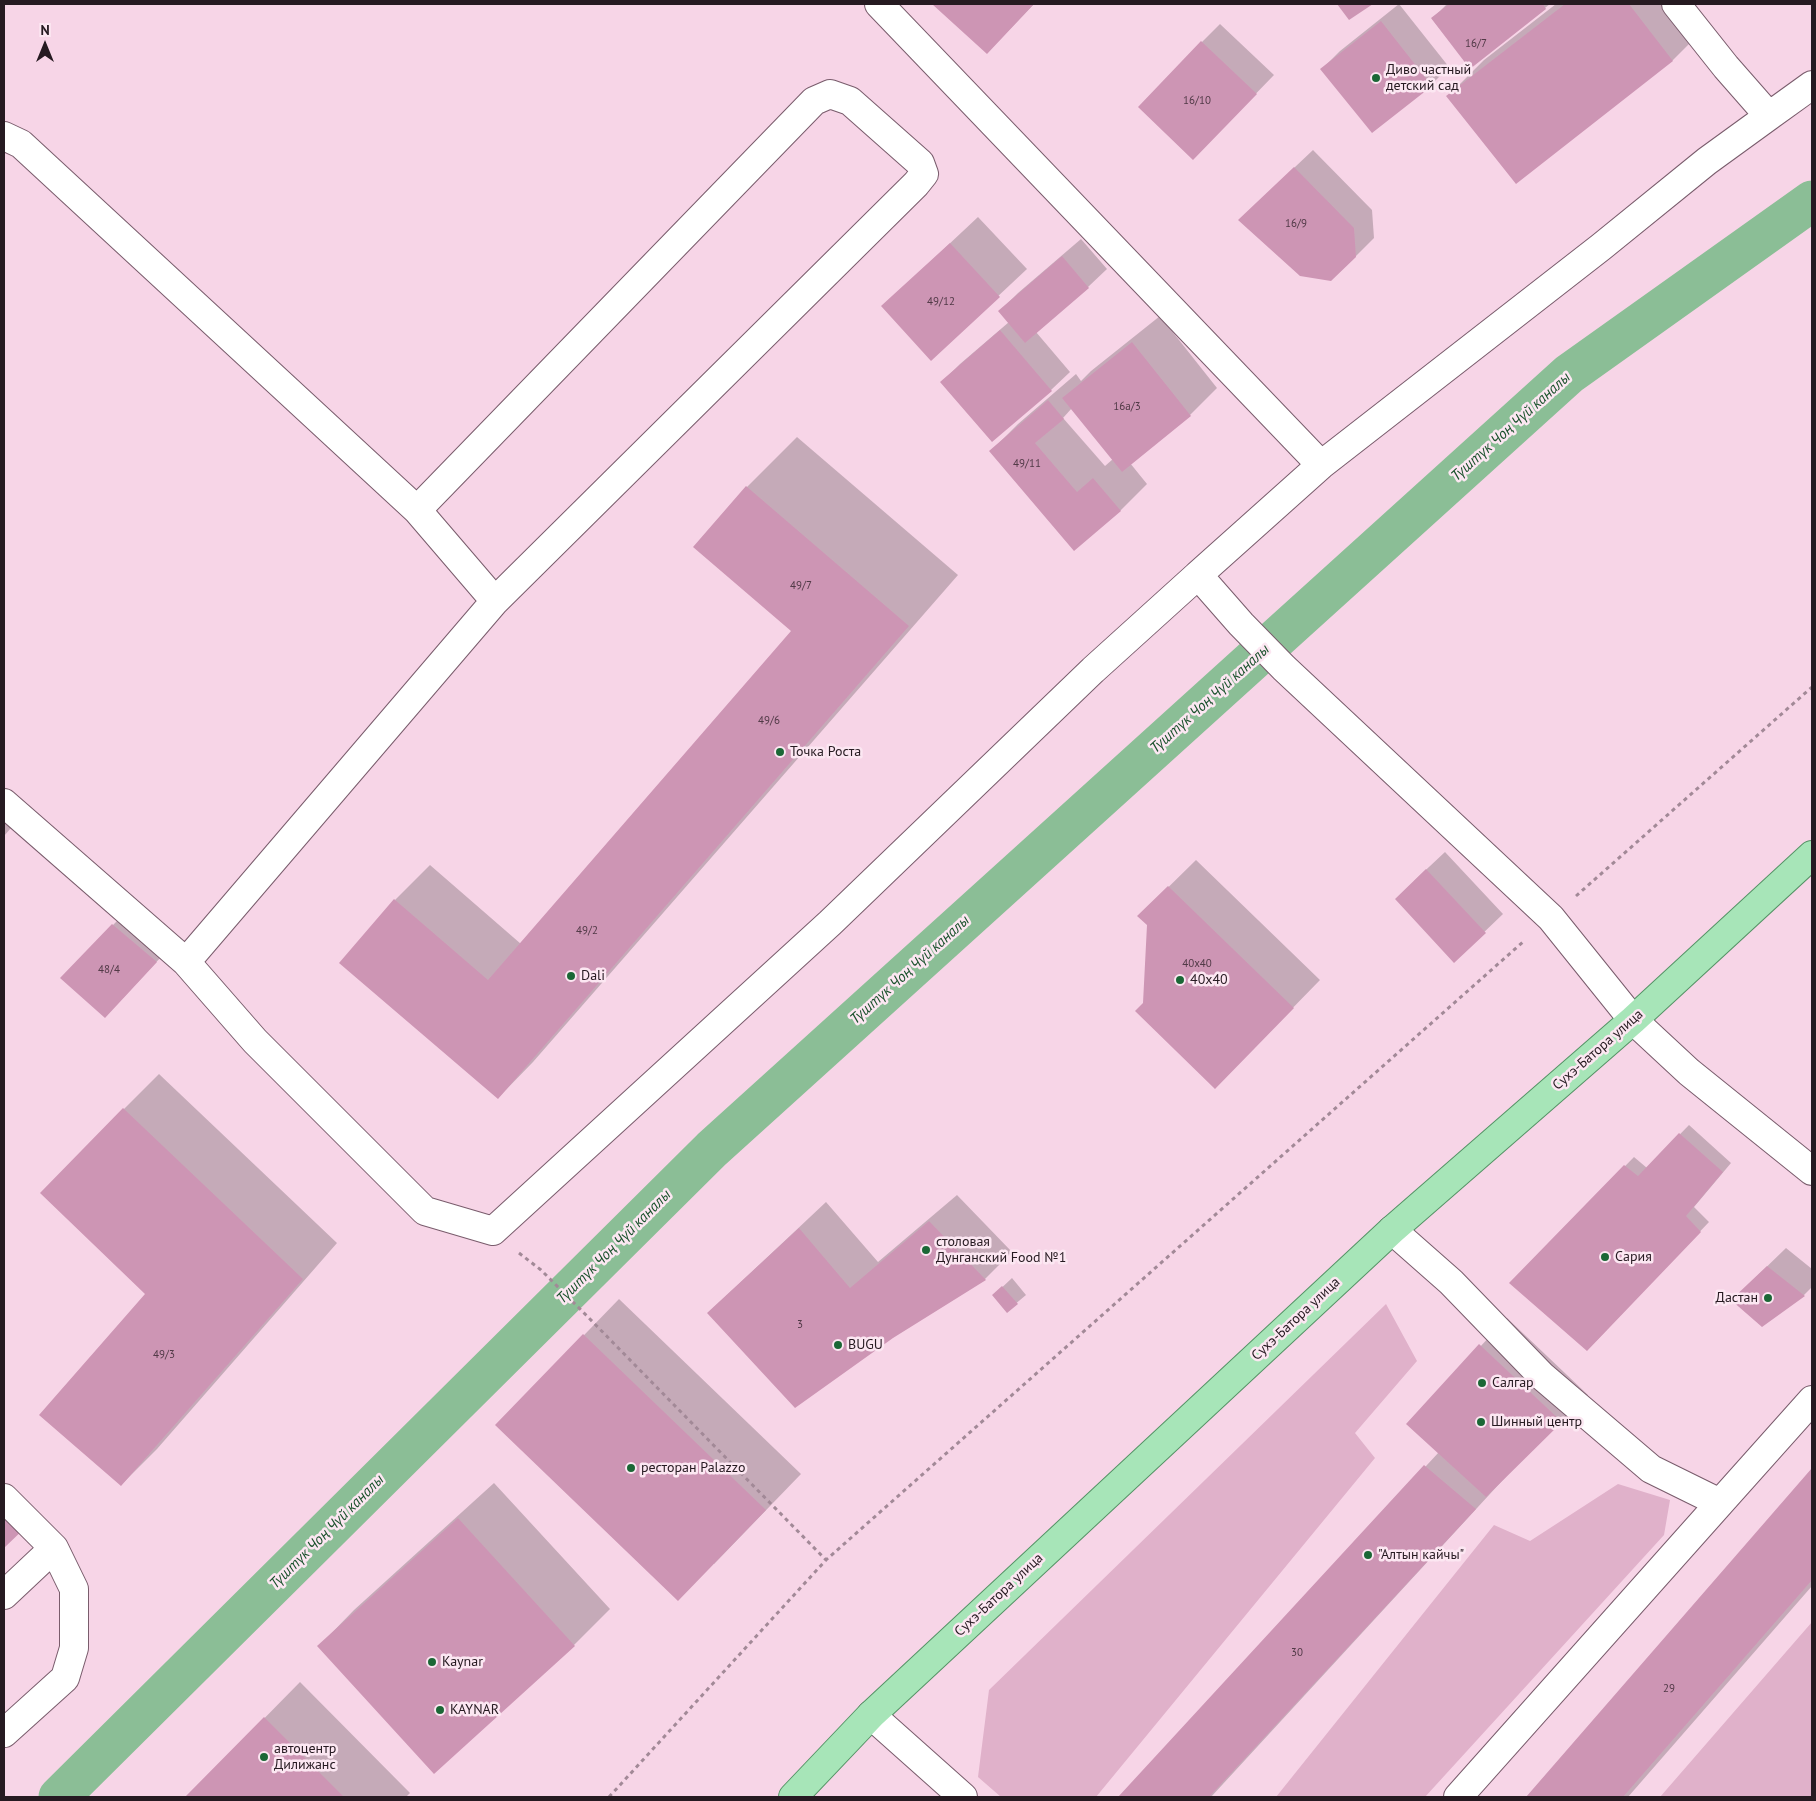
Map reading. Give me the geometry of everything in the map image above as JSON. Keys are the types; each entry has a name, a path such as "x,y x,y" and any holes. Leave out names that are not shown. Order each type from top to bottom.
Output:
{"main road":[{"name":"Сухэ-Батора улица","path":"793,1797 871,1715 1392,1230 1633,1020 1812,855"}],"street":[{"path":"879,4 1321,465"},
{"path":"1676,4 1768,116"},
{"path":"4,803 186,962 255,1041 425,1211 493,1231 830,923 1093,670 1321,465 1707,162 1812,85"},
{"path":"186,962 495,601 916,184 924,174 920,163 850,101 830,94 814,101 417,510"},
{"path":"4,136 21,144 417,510 495,601"},
{"path":"1198,575 1241,624 1284,668 1551,918 1633,1020 1689,1072 1812,1171"},
{"path":"1392,1230 1451,1282 1542,1376 1651,1469 1720,1503"},
{"path":"1458,1797 1812,1400"},
{"path":"4,1498 54,1548 74,1589 74,1648 65,1678 4,1733"},
{"path":"4,1595 54,1548"},
{"path":"871,1715 963,1797"}],"path":[{"path":"609,1797 826,1560 1812,687"},
{"path":"541,1270 826,1560"}],"shaded area":[{"path":"1386,1304 1417,1361 1355,1433 1375,1458 1096,1797 1001,1797 978,1777 989,1690"},
{"path":"1618,1484 1670,1500 1664,1535 1425,1797 1276,1797 1494,1525 1530,1541"},
{"path":"1812,1622 1812,1797 1660,1797"}],"building":[{"path":"932,4 1034,4 987,54"},
{"path":"1337,4 1373,4 1349,20"},
{"path":"1449,4 1543,4 1546,9 1470,69 1431,18"},
{"path":"1565,4 1629,4 1673,61 1516,184 1446,96"},
{"name":"Диво частный детский сад","path":"1381,21 1432,86 1372,133 1320,69"},
{"path":"1201,41 1257,94 1193,160 1138,107"},
{"path":"1294,167 1354,228 1356,257 1331,281 1300,276 1238,220"},
{"path":"950,243 1000,297 931,361 881,306"},
{"path":"1062,256 1089,288 1025,343 998,311"},
{"path":"1000,330 1052,391 992,442 940,382"},
{"path":"1132,342 1191,416 1122,472 1062,398"},
{"path":"1048,400 1064,419 1035,443 1077,492 1093,478 1121,511 1074,551 989,451"},
{"path":"746,486 909,626 498,1099 339,963 394,899 488,980 791,631 693,547"},
{"path":"1426,869 1486,933 1454,963 1395,899"},
{"path":"1168,886 1294,1008 1215,1089 1135,1011 1143,1003 1147,925 1137,916"},
{"path":"112,924 157,962 105,1018 60,978"},
{"path":"123,1108 303,1279 121,1486 39,1415 145,1294 40,1193"},
{"name":"Сария","path":"1679,1133 1723,1172 1686,1216 1701,1232 1587,1351 1509,1283 1624,1165 1638,1176"},
{"path":"929,1221 986,1280 893,1338 795,1408 707,1313 799,1228 850,1288"},
{"name":"Дастан","path":"1767,1266 1805,1296 1762,1327 1731,1300"},
{"path":"1002,1286 1018,1304 1007,1313 992,1295"},
{"name":"ресторан Palazzo","path":"583,1334 766,1510 678,1601 495,1425"},
{"name":"Салгар","path":"1479,1344 1562,1422 1486,1497 1406,1424"},
{"path":"1424,1465 1476,1509 1209,1797 1118,1797"},
{"path":"1812,1468 1812,1580 1623,1797 1526,1797"},
{"path":"4,1505 27,1526 4,1548"},
{"name":"KAYNAR","path":"458,1518 575,1646 434,1774 317,1646"},
{"name":"автоцентр Дилижанс","path":"264,1717 344,1797 185,1797"}],"waterway":[{"name":"Түштүк Чоң Чүй каналы","path":"59,1797 712,1149 1569,374 1812,201"}],"place":[{"name":"Диво частный детский сад","path":"1376,78"},
{"name":"Точка Роста","path":"780,752"},
{"name":"Dali","path":"571,976"},
{"name":"40x40","path":"1180,980"},
{"name":"столовая Дунганский Food №1","path":"926,1250"},
{"name":"Сария","path":"1605,1257"},
{"name":"Дастан","path":"1768,1298"},
{"name":"BUGU","path":"838,1345"},
{"name":"Салгар","path":"1482,1383"},
{"name":"Шинный центр","path":"1481,1422"},
{"name":"ресторан Palazzo","path":"631,1468"},
{"name":"\"Алтын кайчы\"","path":"1368,1555"},
{"name":"Kaynar","path":"432,1662"},
{"name":"KAYNAR","path":"440,1710"},
{"name":"автоцентр Дилижанс","path":"264,1757"}]}
